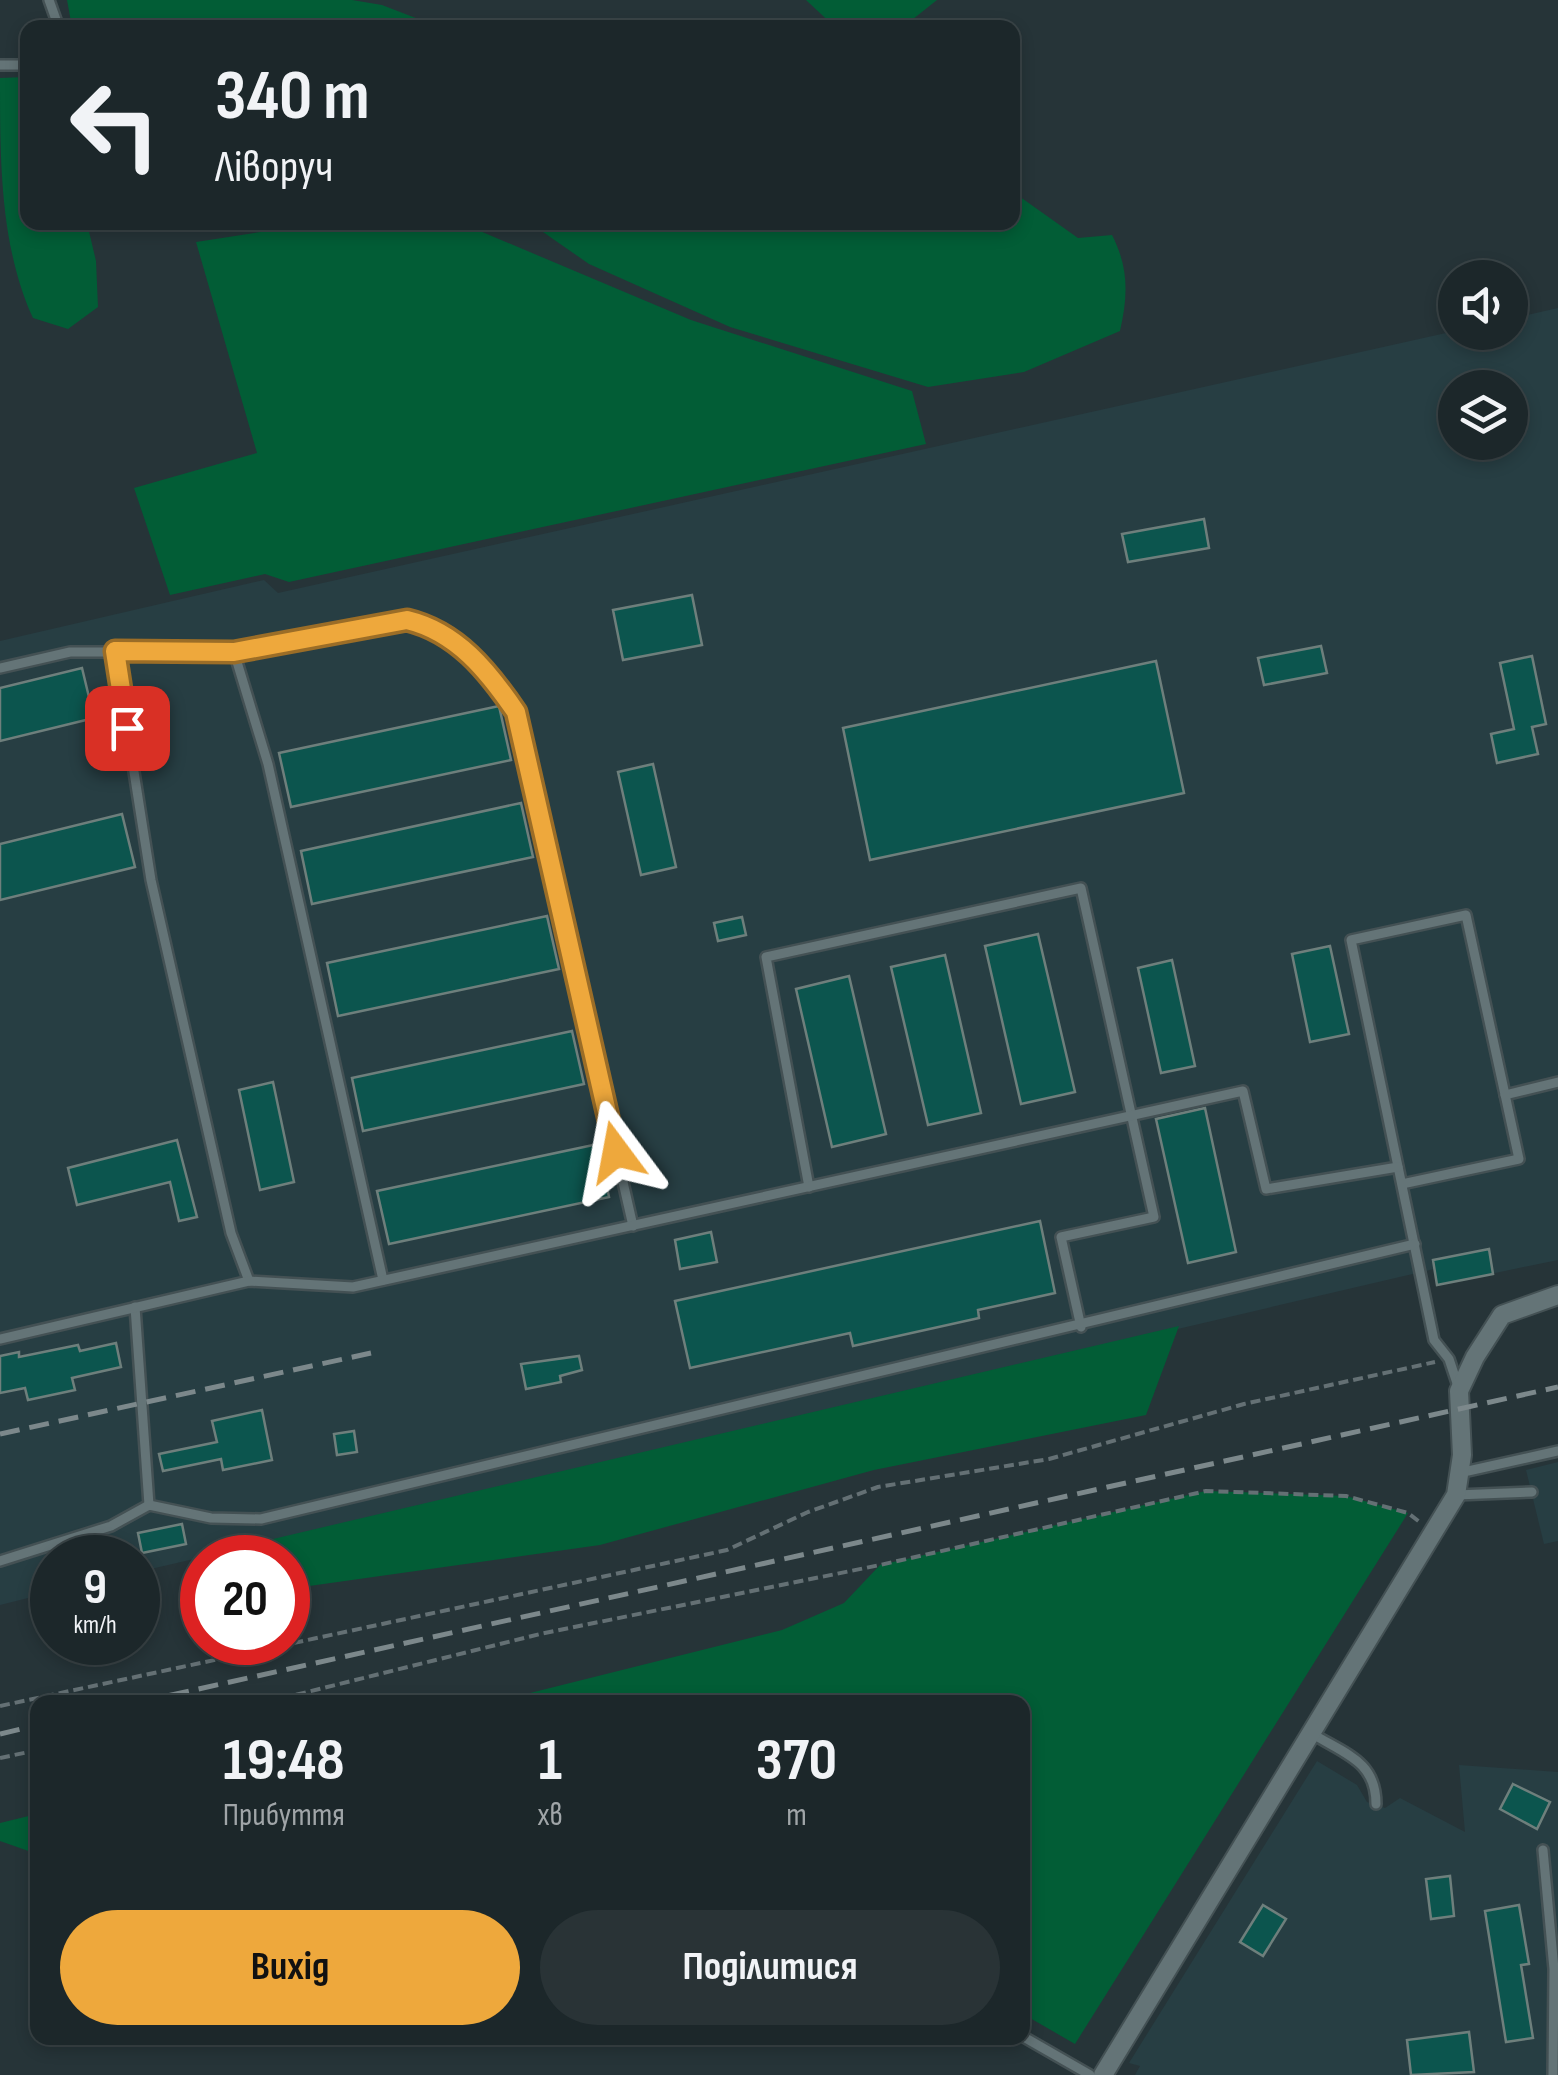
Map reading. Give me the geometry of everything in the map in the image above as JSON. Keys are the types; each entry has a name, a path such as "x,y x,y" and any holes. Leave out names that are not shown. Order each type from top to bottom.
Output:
{"street":[{"path":"1102,2075 1456,1494 1459,1392 1502,1314 1558,1295"}],"lane":[{"path":"0,668 70,652 234,652 407,620 428,625 454,641 490,675 516,712 632,1226"},
{"path":"115,651 151,880 231,1233 249,1281"},
{"path":"234,652 268,764 383,1280"},
{"path":"809,1187 766,957 1081,888 1154,1217 1061,1236 1081,1327"},
{"path":"1402,1184 1519,1159 1466,915 1351,940 1414,1244 1429,1342 1450,1359 1459,1392"},
{"path":"1504,1094 1558,1082"},
{"path":"0,1339 249,1281 353,1287 1243,1091 1266,1189 1398,1167"},
{"path":"0,1561 112,1526 149,1505 211,1518 262,1519 1081,1327 1414,1244"},
{"path":"135,1307 149,1505"},
{"path":"1459,1474 1558,1451"},
{"path":"1456,1494 1532,1492"},
{"path":"1309,1732 1369,1769 1376,1783 1376,1804"},
{"path":"1543,1850 1554,1969 1553,2075"},
{"path":"1030,2041 1090,2075"}],"path":[{"path":"51,1695 727,1550 808,1512 878,1488 1049,1459 1244,1404 1450,1359"},
{"path":"295,1695 540,1634 880,1564 1206,1490 1346,1496 1408,1514"},
{"path":"0,1706 30,1700"},
{"path":"0,1758 30,1752"}],"shaded area":[{"path":"1558,308 1558,1260 1437,1285 1434,1269 296,1535 180,1535 180,1562 160,1567 160,1535 30,1535 30,1598 0,1605 0,641 264,580 278,593 1438,335 1438,350 1528,350 1528,315"},
{"path":"1558,1462 1558,1541 1544,1544 1526,1470"},
{"path":"1317,1761 1357,1785 1367,1802 1385,1808 1400,1798 1465,1832 1459,1765 1558,1772 1558,2075 1135,2075 1140,2066 1129,2063"}],"green space":[{"path":"67,0 352,0 382,5 421,20 71,20"},
{"path":"806,0 937,0 912,20 827,20"},
{"path":"20,77 20,230 89,230 96,261 98,307 68,329 33,318 14,262 4,202 0,78"},
{"path":"1020,197 1078,238 1112,235 1122,259 1125,306 1120,331 1024,372 928,387 730,327 589,264 540,230 1020,230"},
{"path":"273,230 478,230 691,320 912,391 926,444 289,582 265,574 170,595 134,488 257,453 196,242"},
{"path":"1179,1326 1146,1415 874,1470 600,1545 310,1586 310,1535 290,1535"},
{"path":"1206,1491 1346,1496 1408,1513 1075,2044 1030,2018 1030,1695 522,1695 782,1630 844,1603 880,1565"},
{"path":"30,1816 30,1852 0,1841 0,1823"}],"building":[{"path":"1204,519 1209,548 1128,562 1122,534"},
{"path":"692,595 702,645 623,660 613,610"},
{"path":"1321,646 1327,673 1264,685 1258,658"},
{"path":"1532,656 1546,724 1532,727 1538,754 1497,763 1491,734 1514,729 1500,663"},
{"path":"1156,661 1184,793 870,860 843,728"},
{"path":"82,668 94,718 0,741 0,688"},
{"path":"499,706 511,760 291,807 279,753"},
{"path":"653,764 676,867 641,875 618,772"},
{"path":"521,803 533,857 312,904 301,851"},
{"path":"122,814 135,867 0,900 0,844"},
{"path":"547,916 559,969 338,1016 327,963"},
{"path":"742,917 746,935 718,941 714,923"},
{"path":"1038,934 1075,1092 1021,1104 985,946"},
{"path":"1330,946 1349,1034 1310,1042 1292,954"},
{"path":"945,955 981,1113 928,1125 891,967"},
{"path":"1172,960 1195,1066 1161,1073 1138,968"},
{"path":"849,976 886,1134 832,1147 796,989"},
{"path":"572,1031 584,1084 363,1131 352,1078"},
{"path":"273,1082 294,1182 260,1190 239,1090"},
{"path":"1205,1108 1236,1252 1188,1263 1156,1119"},
{"path":"177,1140 197,1217 179,1221 170,1182 77,1205 68,1168"},
{"path":"598,1144 609,1197 389,1244 377,1191"},
{"path":"1040,1221 1055,1293 978,1310 979,1318 853,1346 850,1333 690,1368 675,1301"},
{"path":"711,1232 717,1262 680,1269 675,1240"},
{"path":"1489,1249 1493,1274 1437,1285 1433,1260"},
{"path":"116,1343 121,1367 72,1378 75,1390 28,1400 25,1388 0,1393 0,1356 19,1352 19,1357 78,1345 80,1351"},
{"path":"579,1356 582,1370 560,1376 561,1382 526,1389 521,1364"},
{"path":"262,1410 272,1460 223,1470 221,1459 163,1471 159,1454 217,1442 212,1421"},
{"path":"354,1431 357,1452 337,1455 334,1434"},
{"path":"182,1524 184,1535 180,1535 180,1545 160,1549 160,1535 138,1533"},
{"path":"1513,1784 1550,1802 1537,1829 1500,1809"},
{"path":"1450,1876 1454,1916 1431,1919 1426,1879"},
{"path":"1263,1905 1286,1919 1263,1956 1240,1942"},
{"path":"1519,1905 1529,1964 1521,1965 1533,2038 1506,2042 1485,1911"},
{"path":"1469,2032 1474,2072 1411,2075 1407,2040"}],"railway":[{"path":"0,1434 371,1353"},
{"path":"172,1695 1558,1387"},
{"path":"0,1734 30,1727"}],"route":[{"path":"127,728 115,651 234,652 407,620 428,625 454,641 490,675 516,712 616,1152"}]}
